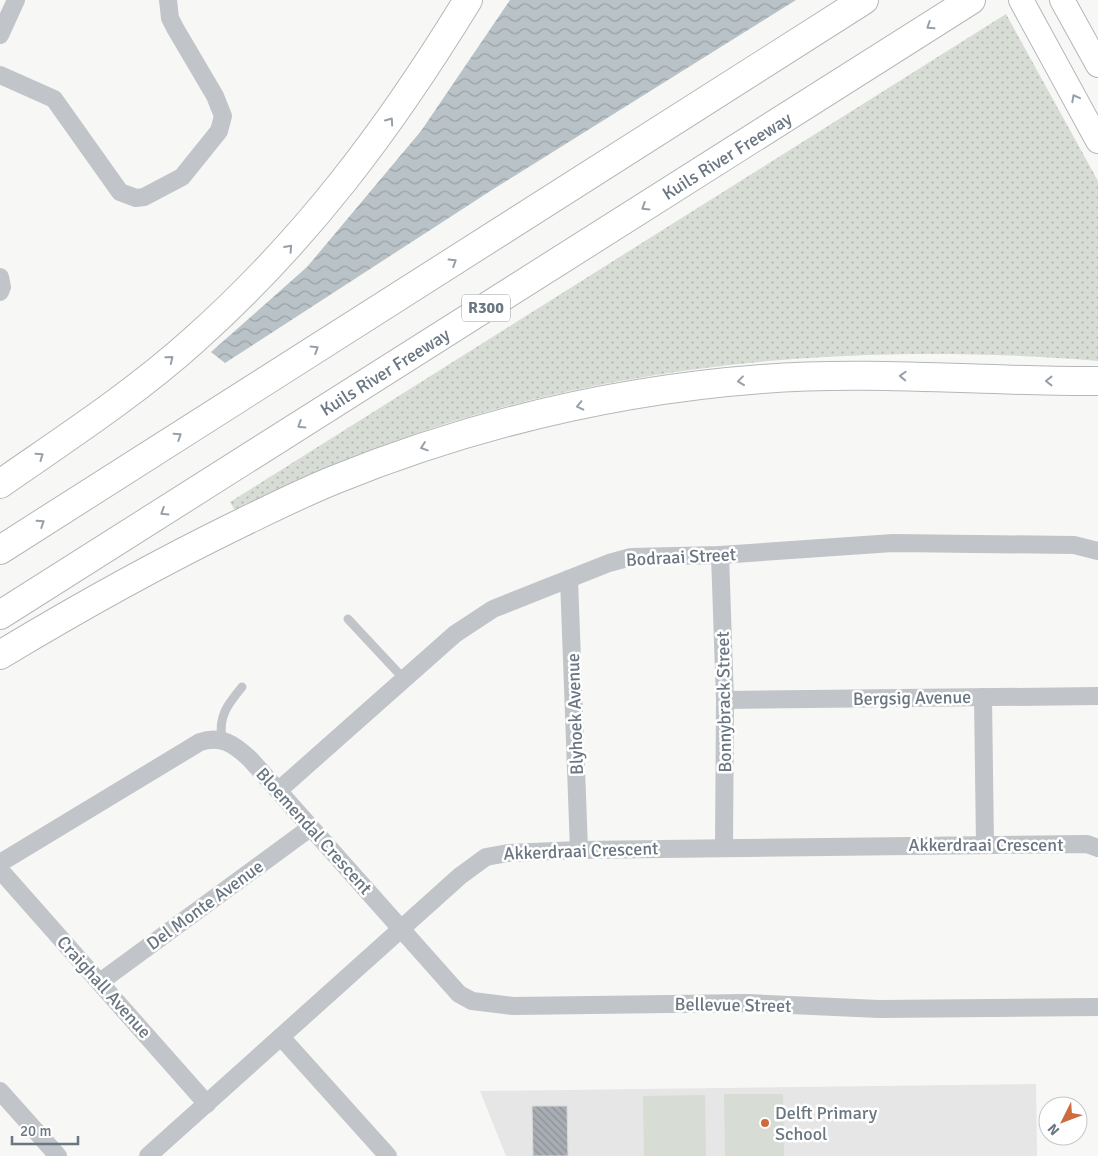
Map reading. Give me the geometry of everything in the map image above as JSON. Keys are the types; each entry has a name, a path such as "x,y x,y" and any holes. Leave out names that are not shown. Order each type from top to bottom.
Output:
{"highway":[{"path":"0,484 138,386 193,341 288,250 375,141 426,69 468,0"},
{"path":"0,550 864,0"},
{"name":"Kuils River Freeway","path":"0,615 972,0"},
{"path":"0,655 158,566 332,481 464,434 532,416 662,390 762,379 875,375 1042,381 1098,381"}],"main road":[{"path":"1021,0 1098,141"},
{"path":"1062,0 1098,65"}],"street":[{"path":"0,34 16,0"},
{"path":"0,75 54,99 120,192 136,198 144,197 182,177 217,136 223,116 215,96 170,18 168,0"},
{"path":"0,276 2,287 0,292"},
{"name":"Bodraai Street","path":"279,790 455,634 480,616 595,567 631,558 720,555 893,543 1074,545 1098,551"},
{"name":"Bonnybrack Street","path":"720,555 725,700 724,848"},
{"name":"Blyhoek Avenue","path":"569,579 579,850"},
{"name":"Bergsig Avenue","path":"725,700 1098,696"},
{"path":"983,697 985,844"},
{"path":"0,863 200,742 211,738 222,739"},
{"name":"Bloemendal Crescent","path":"222,739 241,750 279,790 310,828 401,928"},
{"name":"Del Monte Avenue","path":"100,982 310,828"},
{"name":"Akkerdraai Crescent","path":"158,1153 207,1104 401,928 460,876 486,857 494,854 579,850 985,844 1086,844 1098,848"},
{"name":"Craighall Avenue","path":"0,870 207,1104"},
{"name":"Bellevue Street","path":"401,928 459,994 472,1001 489,1004 748,1003 879,1009 1098,1007"},
{"path":"281,1037 388,1156"},
{"path":"0,1090 58,1156"}],"lane":[{"path":"348,619 404,679"},
{"path":"222,739 220,728 223,714 242,687"}],"shaded area":[{"path":"1006,14 1098,181 1098,361 936,354 855,355 773,361 692,370 611,383 532,400 426,430 343,462 236,512 230,502"},
{"name":"Delft Primary School","path":"1036,1084 1037,1156 506,1156 480,1091"},
{"path":"724,1094 783,1094 784,1156 725,1156"},
{"path":"705,1095 706,1156 644,1156 643,1096"}],"water":[{"path":"510,0 796,0 495,188 225,363 211,352 307,267 421,131"}],"building":[{"path":"532,1106 567,1106 568,1156 533,1156"}],"place":[{"name":"Delft Primary School","path":"765,1123"}]}
